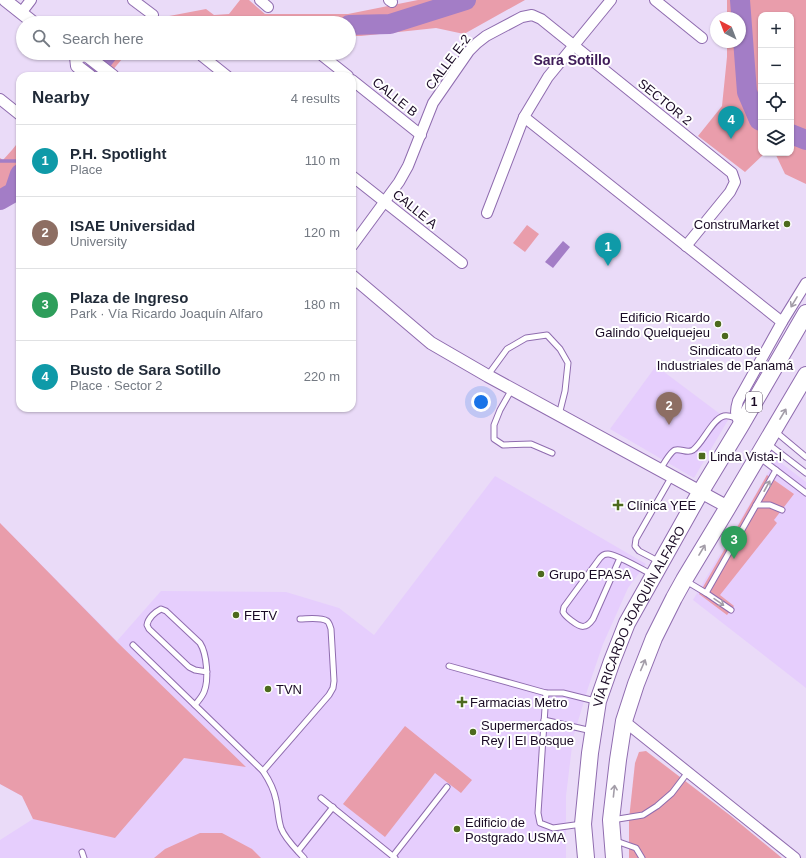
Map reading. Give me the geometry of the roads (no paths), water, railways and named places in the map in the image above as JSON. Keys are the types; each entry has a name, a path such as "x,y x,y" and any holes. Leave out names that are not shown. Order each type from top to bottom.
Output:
{"main road":[{"name":"VÍA RICARDO JOAQUÍN ALFARO","path":"586,858 583,824 590,753 598,702 612,660 627,623 739,421 806,313"},
{"name":"VÍA RICARDO JOAQUÍN ALFARO","path":"614,858 611,820 624,721 636,684 654,638 684,580 806,375"}],"street":[{"path":"5,0 25,16"},
{"path":"21,13 31,0"},
{"path":"133,0 152,15"},
{"path":"260,0 268,7"},
{"path":"488,213 524,117 548,77 611,0"},
{"path":"655,0 702,38"},
{"name":"CALLE E-2","path":"421,135 433,103 469,51 476,43 486,36 522,17 532,15 541,19 574,46"},
{"name":"SECTOR 2","path":"574,46 732,173 735,182 730,192 686,246"},
{"path":"79,60 87,72"},
{"path":"82,60 104,72"},
{"path":"207,60 222,72"},
{"path":"328,60 343,72"},
{"name":"CALLE B","path":"356,83 421,135"},
{"path":"0,99 16,112"},
{"path":"524,117 782,322"},
{"path":"356,240 399,182 408,166 421,135"},
{"name":"CALLE A","path":"356,179 462,264"},
{"path":"356,279 431,343 488,376 728,507"},
{"path":"739,421 736,410 738,401 782,322 806,283"},
{"path":"624,721 795,858"}],"lane":[{"path":"488,376 507,349 526,338 547,335 560,349 568,363 565,391 559,414"},
{"path":"512,389 500,410 494,425 494,439 503,446 531,444 552,452"},
{"path":"660,470 671,453 675,450 688,452 696,448 712,426 723,416 728,416 739,421"},
{"path":"770,437 806,457"},
{"path":"770,437 806,472"},
{"path":"758,457 806,493"},
{"path":"706,593 776,470"},
{"path":"657,569 635,546 636,539 672,476"},
{"path":"756,505 770,505 782,510"},
{"path":"620,558 590,624 584,627 579,626 566,617 563,612 564,607 600,558 605,554 610,553 620,558 657,569"},
{"path":"684,580 731,610"},
{"path":"195,705 205,691 207,672 204,649 200,643 166,611 161,609 156,611 147,620 149,629 189,667 195,670 207,672"},
{"path":"263,771 329,695 333,688 334,681 330,624 326,620 321,619 300,619"},
{"path":"134,645 263,771 274,790 280,827 304,858"},
{"path":"448,666 546,693 564,693 598,702"},
{"path":"546,693 538,813 540,823 553,828 583,824"},
{"path":"544,720 594,731"},
{"path":"611,820 643,815 657,806 672,793 688,772"},
{"path":"321,798 394,857 446,787"},
{"path":"298,851 333,807"},
{"path":"613,840 636,848 642,858"}],"waterway":[{"path":"356,25 390,24 466,0"},
{"path":"740,0 747,92 759,120"},
{"path":"93,72 103,60"},
{"path":"794,135 806,140"},
{"path":"0,161 16,161"},
{"path":"0,200 14,192 16,186"}],"place":[{"name":"Busto de Sara Sotillo","path":"731,139"},
{"name":"ConstruMarket","path":"787,224"},
{"name":"P.H. Spotlight","path":"608,266"},
{"name":"Edificio Ricardo Galindo Quelquejeu","path":"718,324"},
{"name":"Sindicato de Industriales de Panamá","path":"725,336"},
{"name":"ISAE Universidad","path":"669,425"},
{"name":"Linda Vista-I","path":"702,456"},
{"name":"Clínica YEE","path":"618,505"},
{"name":"Plaza de Ingreso","path":"734,559"},
{"name":"Grupo EPASA","path":"541,574"},
{"name":"FETV","path":"236,615"},
{"name":"TVN","path":"268,689"},
{"name":"Farmacias Metro","path":"462,702"},
{"name":"Supermercados Rey | El Bosque","path":"473,732"},
{"name":"Edificio de Postgrado USMA","path":"457,829"}],"district":[{"name":"Sara Sotillo","path":"572,60"}]}
